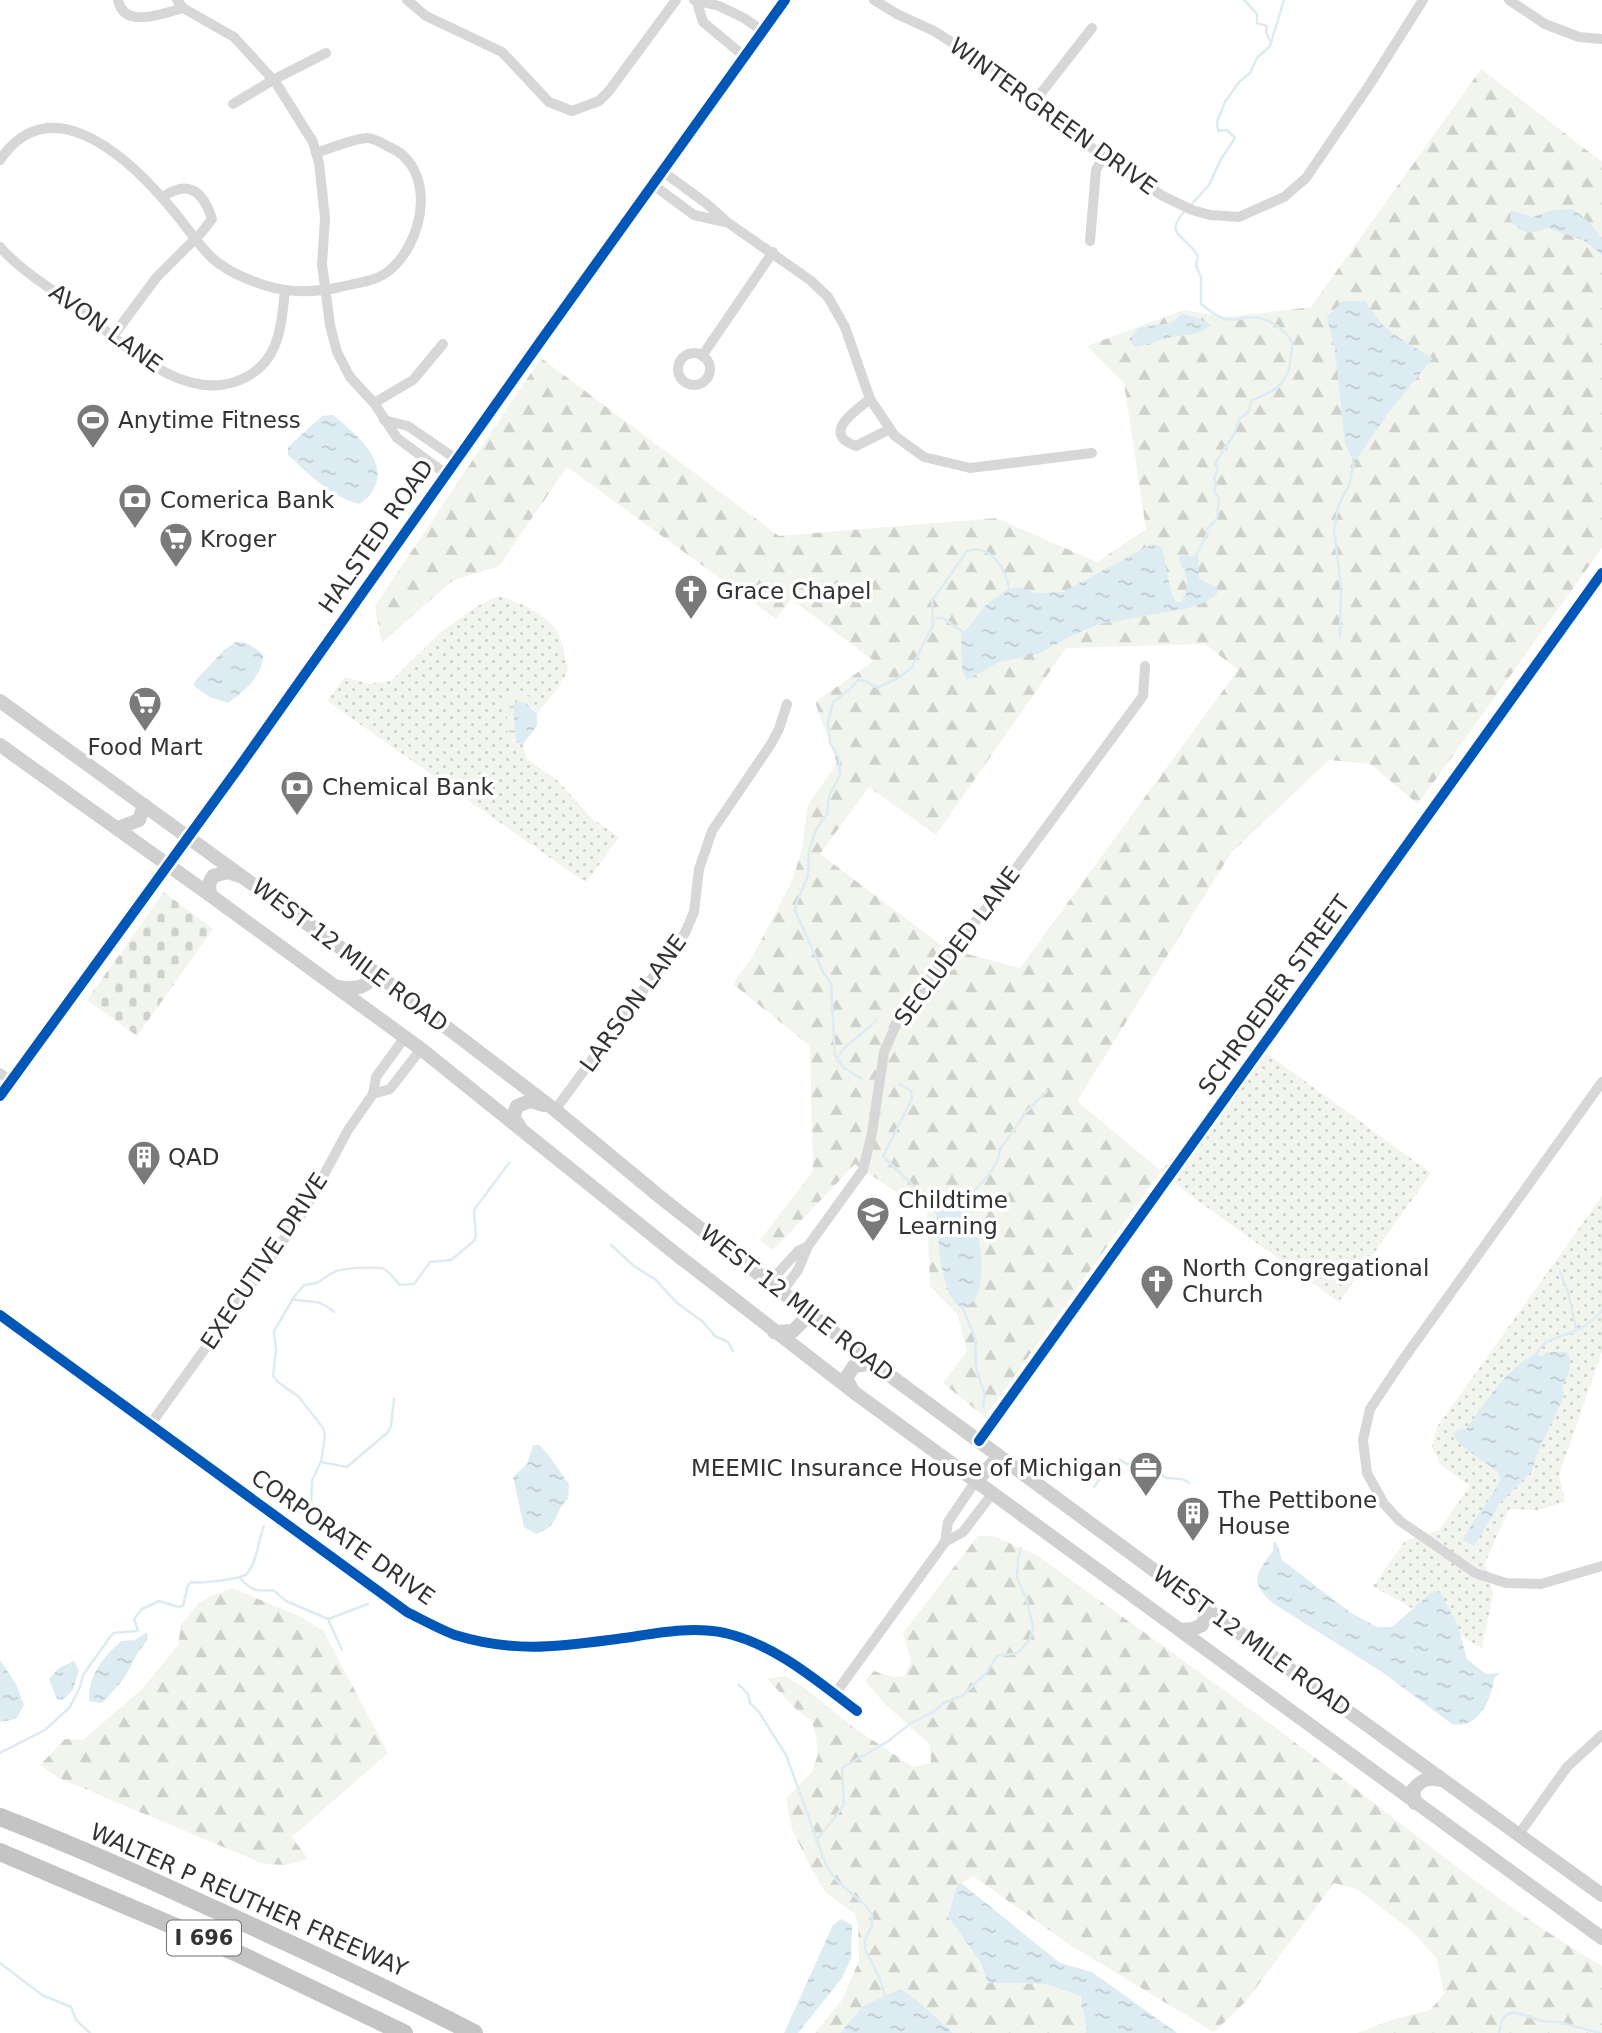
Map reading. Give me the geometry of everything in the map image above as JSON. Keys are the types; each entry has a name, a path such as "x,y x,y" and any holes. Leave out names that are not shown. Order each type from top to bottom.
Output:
{"highway":[{"name":"WALTER P REUTHER FREEWAY","path":"0,1817 252,1926 474,2033"},
{"name":"I 696","path":"0,1852 237,1953 404,2033"}],"main road":[{"name":"HALSTED ROAD","path":"0,1096 5,1077 188,837 785,0"},
{"name":"WEST 12 MILE ROAD","path":"0,701 374,972 555,1110 775,1288 881,1369 1602,1895"},
{"name":"WEST 12 MILE ROAD","path":"0,745 421,1049 774,1332 855,1393 1602,1938"},
{"path":"118,828 139,820 144,804"},
{"path":"210,895 209,884 213,876 228,872 245,877"},
{"path":"336,986 352,989 362,987 368,983 374,972"},
{"path":"522,1130 513,1117 517,1106 530,1101 555,1110"},
{"path":"774,1332 793,1331 804,1320 806,1312"},
{"path":"855,1393 846,1378 854,1366 867,1364 881,1369"},
{"path":"975,1482 993,1463 1006,1461"},
{"path":"1180,1630 1202,1625 1208,1610"},
{"path":"1415,1803 1413,1790 1419,1783 1430,1778 1443,1780"}],"street":[{"path":"118,0 119,7 128,15 140,18 156,16 180,4 234,37 273,80 313,142 316,153 325,218 322,264 331,325 342,364 374,403 397,438 446,474"},
{"path":"407,0 426,16 502,52 549,102 572,111 599,101 609,91 676,0"},
{"name":"WINTERGREEN DRIVE","path":"874,0 934,31 1005,76 1103,157 1163,195 1192,210 1210,215 1238,217 1284,198 1306,178 1423,0"},
{"path":"1509,0 1545,24 1579,37 1602,39"},
{"path":"696,1 719,6 744,18 762,31"},
{"path":"696,1 703,22 744,56"},
{"path":"1034,102 1092,28"},
{"path":"233,104 326,53"},
{"path":"0,160 15,143 34,131 57,127 74,130 96,141 133,168 163,197 213,258 245,279 285,290 326,290 367,281 384,274 400,260 415,235 422,206 418,174 398,150 368,138 316,153"},
{"path":"1090,242 1096,170 1103,157"},
{"path":"662,171 727,222 810,280 828,297 845,327 870,399 895,436 924,457 970,468 1092,453"},
{"path":"652,184 694,215 727,222"},
{"path":"113,336 156,278 212,219 201,196 186,188 177,188 163,197"},
{"name":"AVON LANE","path":"0,247 130,350 186,382 206,386 235,382 253,374 266,363 278,338 285,290"},
{"path":"702,356 773,253"},
{"path":"374,403 412,380 443,344"},
{"path":"870,399 846,418 840,430 842,437 846,443 856,446 890,429"},
{"path":"384,420 408,426 456,459"},
{"name":"SCHROEDER STREET","path":"979,1441 1602,573"},
{"name":"SECLUDED LANE","path":"775,1288 798,1270 808,1246 863,1170 872,1133 884,1052 897,1025 1143,696 1145,666"},
{"name":"LARSON LANE","path":"555,1110 685,933 694,912 699,869 712,831 771,744 787,704"},
{"name":"EXECUTIVE DRIVE","path":"150,1425 305,1210 348,1130 373,1094 376,1077 405,1037"},
{"name":"EXECUTIVE DRIVE","path":"373,1094 390,1089 421,1049"},
{"path":"1602,1082 1402,1360 1370,1409 1363,1440 1367,1473 1384,1504 1400,1521 1475,1573 1506,1583 1541,1584 1602,1566"},
{"name":"SECLUDED LANE","path":"775,1288 798,1251 808,1246"},
{"name":"CORPORATE DRIVE","path":"0,1315 407,1612 453,1634 509,1647 555,1647 695,1628 727,1633 795,1663 857,1711"},
{"path":"945,1542 948,1522 975,1482"},
{"path":"835,1694 945,1542 963,1532 992,1494"},
{"path":"1519,1834 1567,1767 1602,1735"}],"green space":[{"path":"1481,69 1602,162 1602,548 1418,804 1370,764 1329,760 1231,853 1077,1101 1161,1171 985,1417 943,1383 967,1351 957,1314 930,1286 927,1213 855,1164 773,1250 760,1240 813,1171 810,1046 733,984 754,954 792,881 801,853 808,805 837,763 815,702 874,661 791,599 776,619 567,467 499,566 452,581 382,643 375,606 541,358 779,536 996,518 1097,562 1146,529 1124,383 1087,346 1184,310 1228,317 1311,307","holes":["1205,644 1238,670 1020,968 945,948 820,854 869,787 936,835 1066,648"]},
{"path":"498,596 521,604 544,617 555,628 561,643 568,670 537,714 536,705 504,704 507,711 508,738 523,744 526,758 558,781 592,819 619,837 586,883 327,701 345,677 369,684 391,681 441,632 476,607"},
{"path":"512,689 519,689 529,696 534,702 537,714 533,708 513,707 516,740 508,738 507,711 504,704"},
{"path":"164,892 213,929 137,1036 87,1000"},
{"path":"1265,1052 1431,1173 1339,1302 1190,1195 1161,1171"},
{"path":"1602,1196 1602,1352 1559,1475 1565,1502 1538,1510 1509,1509 1485,1563 1493,1594 1482,1648 1373,1586 1405,1541 1439,1530 1470,1486 1441,1465 1432,1447 1437,1427"},
{"path":"978,1536 994,1536 1038,1556 1277,1729 1507,1904 1602,1966 1602,2033 1357,2033 1391,2020 1430,2010 1444,1994 1437,1959 1414,1933 1357,1889 1334,1883 1246,2001 1214,2032 1073,1947 973,1876 956,1887 948,1917 980,1961 988,1983 1046,1984 1082,1996 1087,2033 953,2033 917,2000 863,2006 840,2033 815,2033 842,2000 859,1961 858,1925 855,1914 825,1892 792,1829 786,1798 811,1773 818,1755 816,1736 812,1721 796,1709 767,1679 785,1676 806,1689 853,1727 913,1767 931,1763 930,1745 885,1704 865,1681 874,1671 893,1677 904,1677 911,1661 903,1633"},
{"path":"232,1588 297,1615 323,1630 388,1753 292,1837 308,1859 286,1865 264,1864 59,1778 40,1765 65,1739 83,1740 142,1689 179,1644 180,1626 198,1604 210,1596"}],"water":[{"path":"1573,209 1588,221 1602,239 1602,255 1583,240 1547,228 1536,232 1522,231 1510,219 1511,210 1532,217 1552,210"},
{"path":"1343,301 1365,301 1387,328 1433,358 1388,413 1354,463 1345,443 1335,351 1327,317"},
{"path":"1182,314 1196,317 1211,325 1196,333 1135,347 1129,340 1138,328 1171,323"},
{"path":"333,415 364,444 377,468 377,480 372,492 360,504 330,491 288,455 288,447 322,416"},
{"path":"1152,544 1162,547 1171,592 1176,602 1181,602 1186,589 1186,577 1179,557 1182,555 1198,557 1199,578 1217,588 1217,594 1206,602 1185,609 1100,624 1038,654 999,662 967,680 962,669 961,633 985,606 1006,590 1018,587 1036,593 1063,592"},
{"path":"236,642 247,644 263,655 260,670 251,683 228,703 210,697 194,686 195,681 224,650"},
{"path":"514,703 526,703 537,714 537,726 523,744 516,742 513,707"},
{"path":"963,1193 973,1203 968,1216 977,1233 981,1279 976,1298 963,1308 955,1302 945,1280 936,1212 950,1198"},
{"path":"1547,1352 1567,1352 1569,1356 1569,1369 1562,1386 1564,1396 1532,1471 1500,1503 1474,1546 1463,1540 1501,1478 1490,1466 1464,1447 1453,1433 1466,1429 1497,1387 1515,1368 1536,1354 1542,1357"},
{"path":"533,1445 544,1449 569,1484 568,1499 553,1523 536,1534 524,1527 513,1477 527,1464"},
{"path":"1273,1541 1277,1544 1282,1560 1351,1613 1377,1627 1392,1627 1432,1592 1440,1593 1457,1623 1467,1659 1486,1674 1500,1673 1494,1678 1482,1711 1469,1722 1452,1724 1382,1672 1274,1604 1260,1590 1257,1578 1273,1551"},
{"path":"147,1632 148,1639 116,1688 101,1703 89,1701 94,1675 108,1654 121,1641 135,1640"},
{"path":"0,1660 16,1684 24,1705 16,1719 0,1722"},
{"path":"74,1661 79,1670 73,1690 63,1700 57,1699 49,1679 59,1668"},
{"path":"961,1883 1060,1963 1092,1972 1177,2033 1087,2033 1081,1996 1046,1984 988,1983 980,1961 948,1917 956,1887"},
{"path":"841,1919 852,1925 851,1959 842,1978 798,2033 784,2033 833,1925"},
{"path":"900,1989 917,2000 953,2033 840,2033 863,2006"}],"waterway":[{"path":"1244,0 1257,14 1257,23 1267,26 1266,32 1270,41"},
{"path":"1191,205 1209,185 1235,138 1227,130 1218,131 1217,122 1225,102 1239,82 1250,73 1257,58 1270,46 1284,0"},
{"path":"1186,210 1179,218 1176,230 1198,256 1196,266 1201,277 1201,304 1225,319 1264,319 1285,332 1293,346 1289,369 1283,381 1274,390 1251,401 1248,413 1240,418 1234,434 1215,463 1218,469 1214,479 1214,492 1219,498 1217,519 1207,529 1195,558"},
{"path":"1340,636 1341,587 1334,530 1339,504 1349,485 1354,463"},
{"path":"862,1079 844,1068 835,1056 831,983 823,972 795,911 808,875 812,842 827,815 829,796 840,775 839,758 830,743 828,723 833,702 858,680 866,681 877,688 900,677 912,667 933,625 932,601 967,551 990,554 1001,566 1009,590"},
{"path":"936,618 943,618 963,632"},
{"path":"836,1060 844,1048 876,1020"},
{"path":"899,1084 911,1091 912,1099 883,1156 923,1195 936,1212"},
{"path":"966,1199 987,1177 998,1160 1000,1149 1027,1111 1047,1091"},
{"path":"289,1507 304,1513 311,1508 312,1480 321,1462 325,1435 323,1428 299,1397 273,1376 276,1350 274,1331 294,1297 304,1285 318,1282 338,1271 351,1269 380,1268 389,1272 400,1285 414,1284 430,1262 451,1260 474,1241 474,1210 509,1163"},
{"path":"611,1245 634,1266 656,1280 676,1302 703,1322 715,1336 728,1342 733,1351"},
{"path":"1560,1272 1568,1292 1576,1329"},
{"path":"292,1299 319,1303 334,1312"},
{"path":"962,1306 975,1338 976,1367 985,1396 983,1407"},
{"path":"1535,1357 1547,1342 1583,1327 1602,1310"},
{"path":"321,1462 347,1467 388,1432 394,1399"},
{"path":"1094,1487 1108,1467 1120,1460 1127,1464 1137,1464 1167,1478 1182,1479 1190,1483"},
{"path":"0,1753 45,1730 70,1707 83,1675 110,1637 114,1633 138,1630 134,1619 142,1609 159,1601 183,1606 191,1582 218,1581 246,1575 255,1558 264,1526"},
{"path":"816,1841 844,1805 842,1768 887,1742 911,1723 944,1703 963,1695 987,1672 997,1656 1018,1653 1030,1639 1033,1627 1026,1597 1017,1578 1021,1548"},
{"path":"240,1578 251,1588 273,1590 286,1601 328,1619 368,1604"},
{"path":"328,1619 342,1650"},
{"path":"739,1685 748,1694 750,1703 759,1712 786,1755 826,1865 837,1881 872,1914 872,1925 865,1940 865,1949 885,1996"},
{"path":"0,1963 42,1995 71,2007 76,2020 90,2033"},
{"path":"1499,2033 1502,2020 1514,2012 1542,2021 1559,2022 1600,2033"}],"cycle path":[{"path":"0,1096 237,770 785,0"},
{"path":"979,1441 1602,573"},
{"path":"0,1315 407,1612 443,1630 499,1645 540,1647 674,1631 725,1633 778,1655 857,1711"}],"place":[{"name":"Anytime Fitness","path":"93,450"},
{"name":"Comerica Bank","path":"135,530"},
{"name":"Kroger","path":"176,569"},
{"name":"Grace Chapel","path":"691,621"},
{"name":"Food Mart","path":"145,733"},
{"name":"Chemical Bank","path":"297,817"},
{"name":"QAD","path":"144,1187"},
{"name":"Childtime Learning","path":"873,1243"},
{"name":"North Congregational Church","path":"1157,1311"},
{"name":"MEEMIC Insurance House of Michigan","path":"1146,1498"},
{"name":"The Pettibone House","path":"1193,1543"}]}
